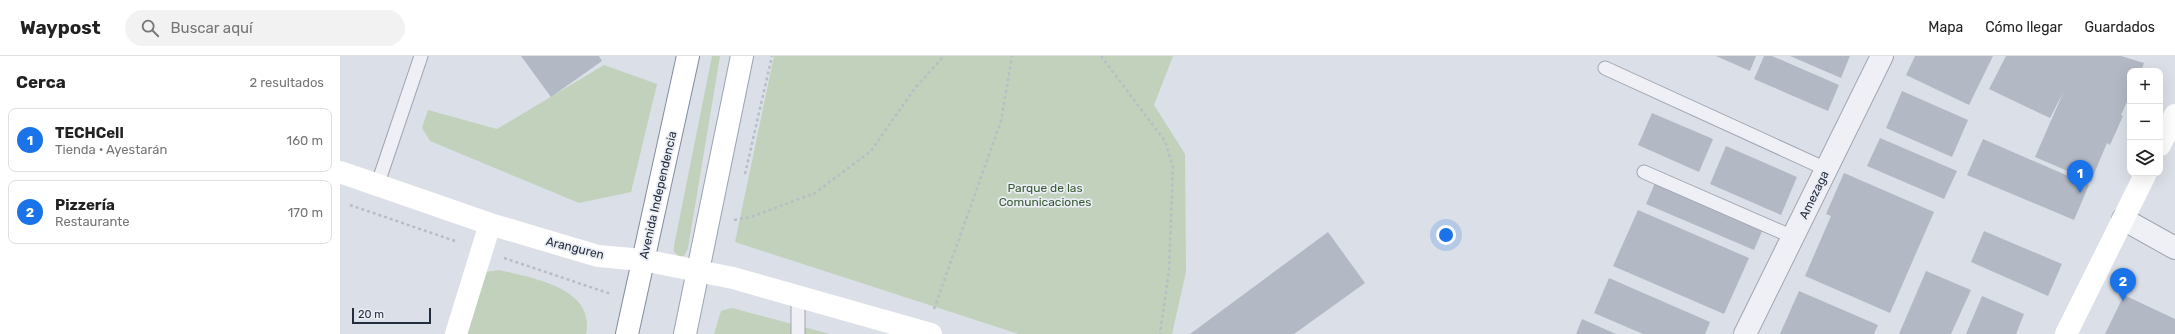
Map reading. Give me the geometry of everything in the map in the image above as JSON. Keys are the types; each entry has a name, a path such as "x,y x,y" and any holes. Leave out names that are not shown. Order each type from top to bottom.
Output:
{"main road":[{"name":"Avenida Independencia","path":"627,334 688,56"},
{"path":"685,334 742,56"},
{"path":"2162,140 2175,115"},
{"name":"Aranguren","path":"340,172 490,224 598,256 643,260 733,278 927,333"},
{"path":"2066,334 2144,176"},
{"path":"456,334 490,224"}],"street":[{"name":"Amezaga","path":"1745,334 1882,56"},
{"path":"2123,219 2175,248"}],"lane":[{"path":"377,186 421,56"},
{"path":"1605,68 1826,169"},
{"path":"1644,172 1793,237"},
{"path":"798,296 798,334"}],"path":[{"path":"744,177 772,56"},
{"path":"709,219 734,220 751,217 815,193 871,151 915,88 944,56"},
{"path":"927,333 1001,122 1012,56"},
{"path":"1101,56 1165,141 1173,167 1170,270 1160,334"},
{"path":"733,227 736,213"}],"green space":[{"path":"712,56 720,56 688,248 684,256 679,256 674,252 674,246"},
{"name":"Parque de las Comunicaciones","path":"774,56 1173,56 1154,105 1185,154 1186,272 1172,334 1019,334 735,242"},
{"path":"604,65 657,84 631,192 579,203 430,141 422,128 428,110 497,129"},
{"path":"499,270 544,282 559,288 572,296 581,306 586,318 586,334 463,334 486,272"},
{"path":"732,308 830,334 714,334 721,311"}],"building":[{"path":"521,56 599,56 602,61 551,97"},
{"path":"1716,56 1756,56 1750,71"},
{"path":"1764,56 1772,56 1839,85 1828,111 1754,79"},
{"path":"1790,56 1850,56 1841,78"},
{"path":"1915,56 1993,56 1969,105 1906,75"},
{"path":"2006,56 2121,56 2144,63 2142,68 2127,68 2127,102 2121,115 2123,116 2110,145 2107,143 2091,181 2035,157 2064,91 2050,118 1989,89"},
{"path":"1902,91 1968,120 1952,157 1886,128"},
{"path":"1652,113 1713,139 1699,172 1638,145"},
{"path":"1880,138 1957,171 1944,199 1867,166"},
{"path":"1983,139 2089,185 2074,220 1967,175"},
{"path":"1726,146 1797,177 1781,215 1710,184"},
{"path":"1844,173 1934,212 1890,313 1805,276 1831,216 1826,214"},
{"path":"1655,183 1763,229 1754,250 1646,204"},
{"path":"1638,210 1749,258 1724,314 1613,266"},
{"path":"1984,231 2062,264 2048,296 1971,262"},
{"path":"1328,232 1365,283 1294,334 1190,334"},
{"path":"1926,271 1971,290 1951,334 1899,334"},
{"path":"1609,278 1710,322 1705,334 1643,334 1594,313"},
{"path":"1799,291 1878,325 1874,334 1780,334"},
{"path":"2124,295 2175,319 2175,334 2105,334"},
{"path":"1982,296 2024,314 2016,334 1966,334"},
{"path":"1582,319 1616,334 1576,334"}],"place":[{"name":"TECHCell","path":"2080,193"},
{"name":"Pizzería","path":"2123,301"}]}
